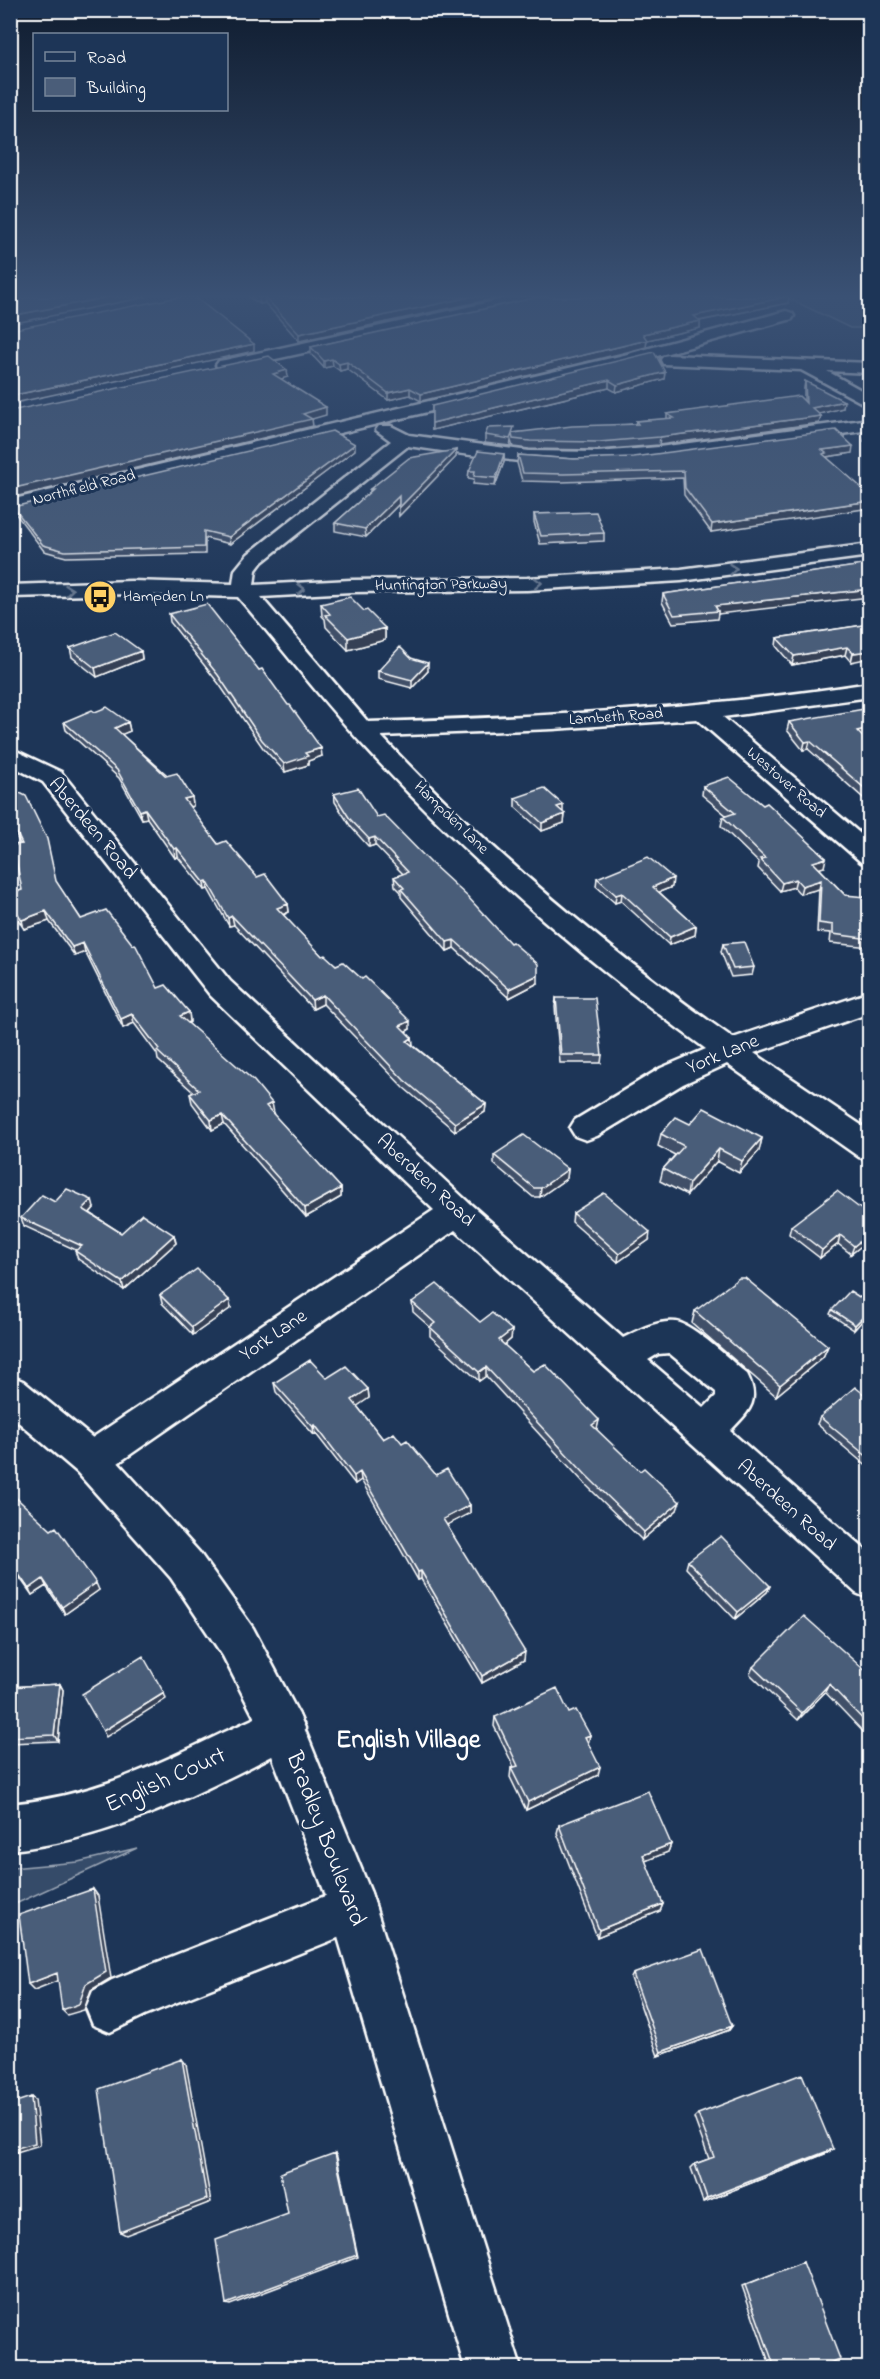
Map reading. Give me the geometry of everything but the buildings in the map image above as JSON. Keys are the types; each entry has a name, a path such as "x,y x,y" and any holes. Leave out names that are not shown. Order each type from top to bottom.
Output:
{"street":[{"name":"Northfield Road","path":"10,506 417,408"},
{"path":"366,420 404,440 529,457 598,458 659,453 870,424"},
{"path":"244,580 255,558 404,440"},
{"name":"Huntington Parkway","path":"329,568 599,563 732,552 870,532"},
{"name":"Huntington Parkway","path":"10,573 244,580 605,580 739,569 870,550"},
{"name":"Huntington Parkway","path":"10,591 148,588 244,580 273,569"},
{"name":"Hampden Lane","path":"244,580 362,729 432,802 533,897 611,962 729,1050 870,1148"},
{"name":"Lambeth Road","path":"362,729 512,725 702,711 870,690"},
{"name":"Westover Road","path":"702,711 870,856"},
{"name":"Aberdeen Road","path":"10,755 52,777 220,988 457,1212 870,1580"},
{"name":"York Lane","path":"586,1128 672,1076 729,1050 870,1002"},
{"name":"York Lane","path":"91,1460 457,1212"},
{"path":"620,1358 652,1340 676,1337 734,1385 735,1401 704,1433"},
{"name":"Bradley Boulevard","path":"10,1392 91,1460 185,1565 238,1642 283,1728 353,1908 493,2368"},
{"name":"English Court","path":"10,1827 26,1827 113,1808 283,1728"},
{"path":"110,2008 129,1997 353,1908"}],"shaded area":[{"path":"137,1848 11,1906 11,1868 78,1862"}],"place":[{"name":"Hampden Ln","path":"100,597"}],"district":[{"name":"English Village","path":"408,1741"}]}
